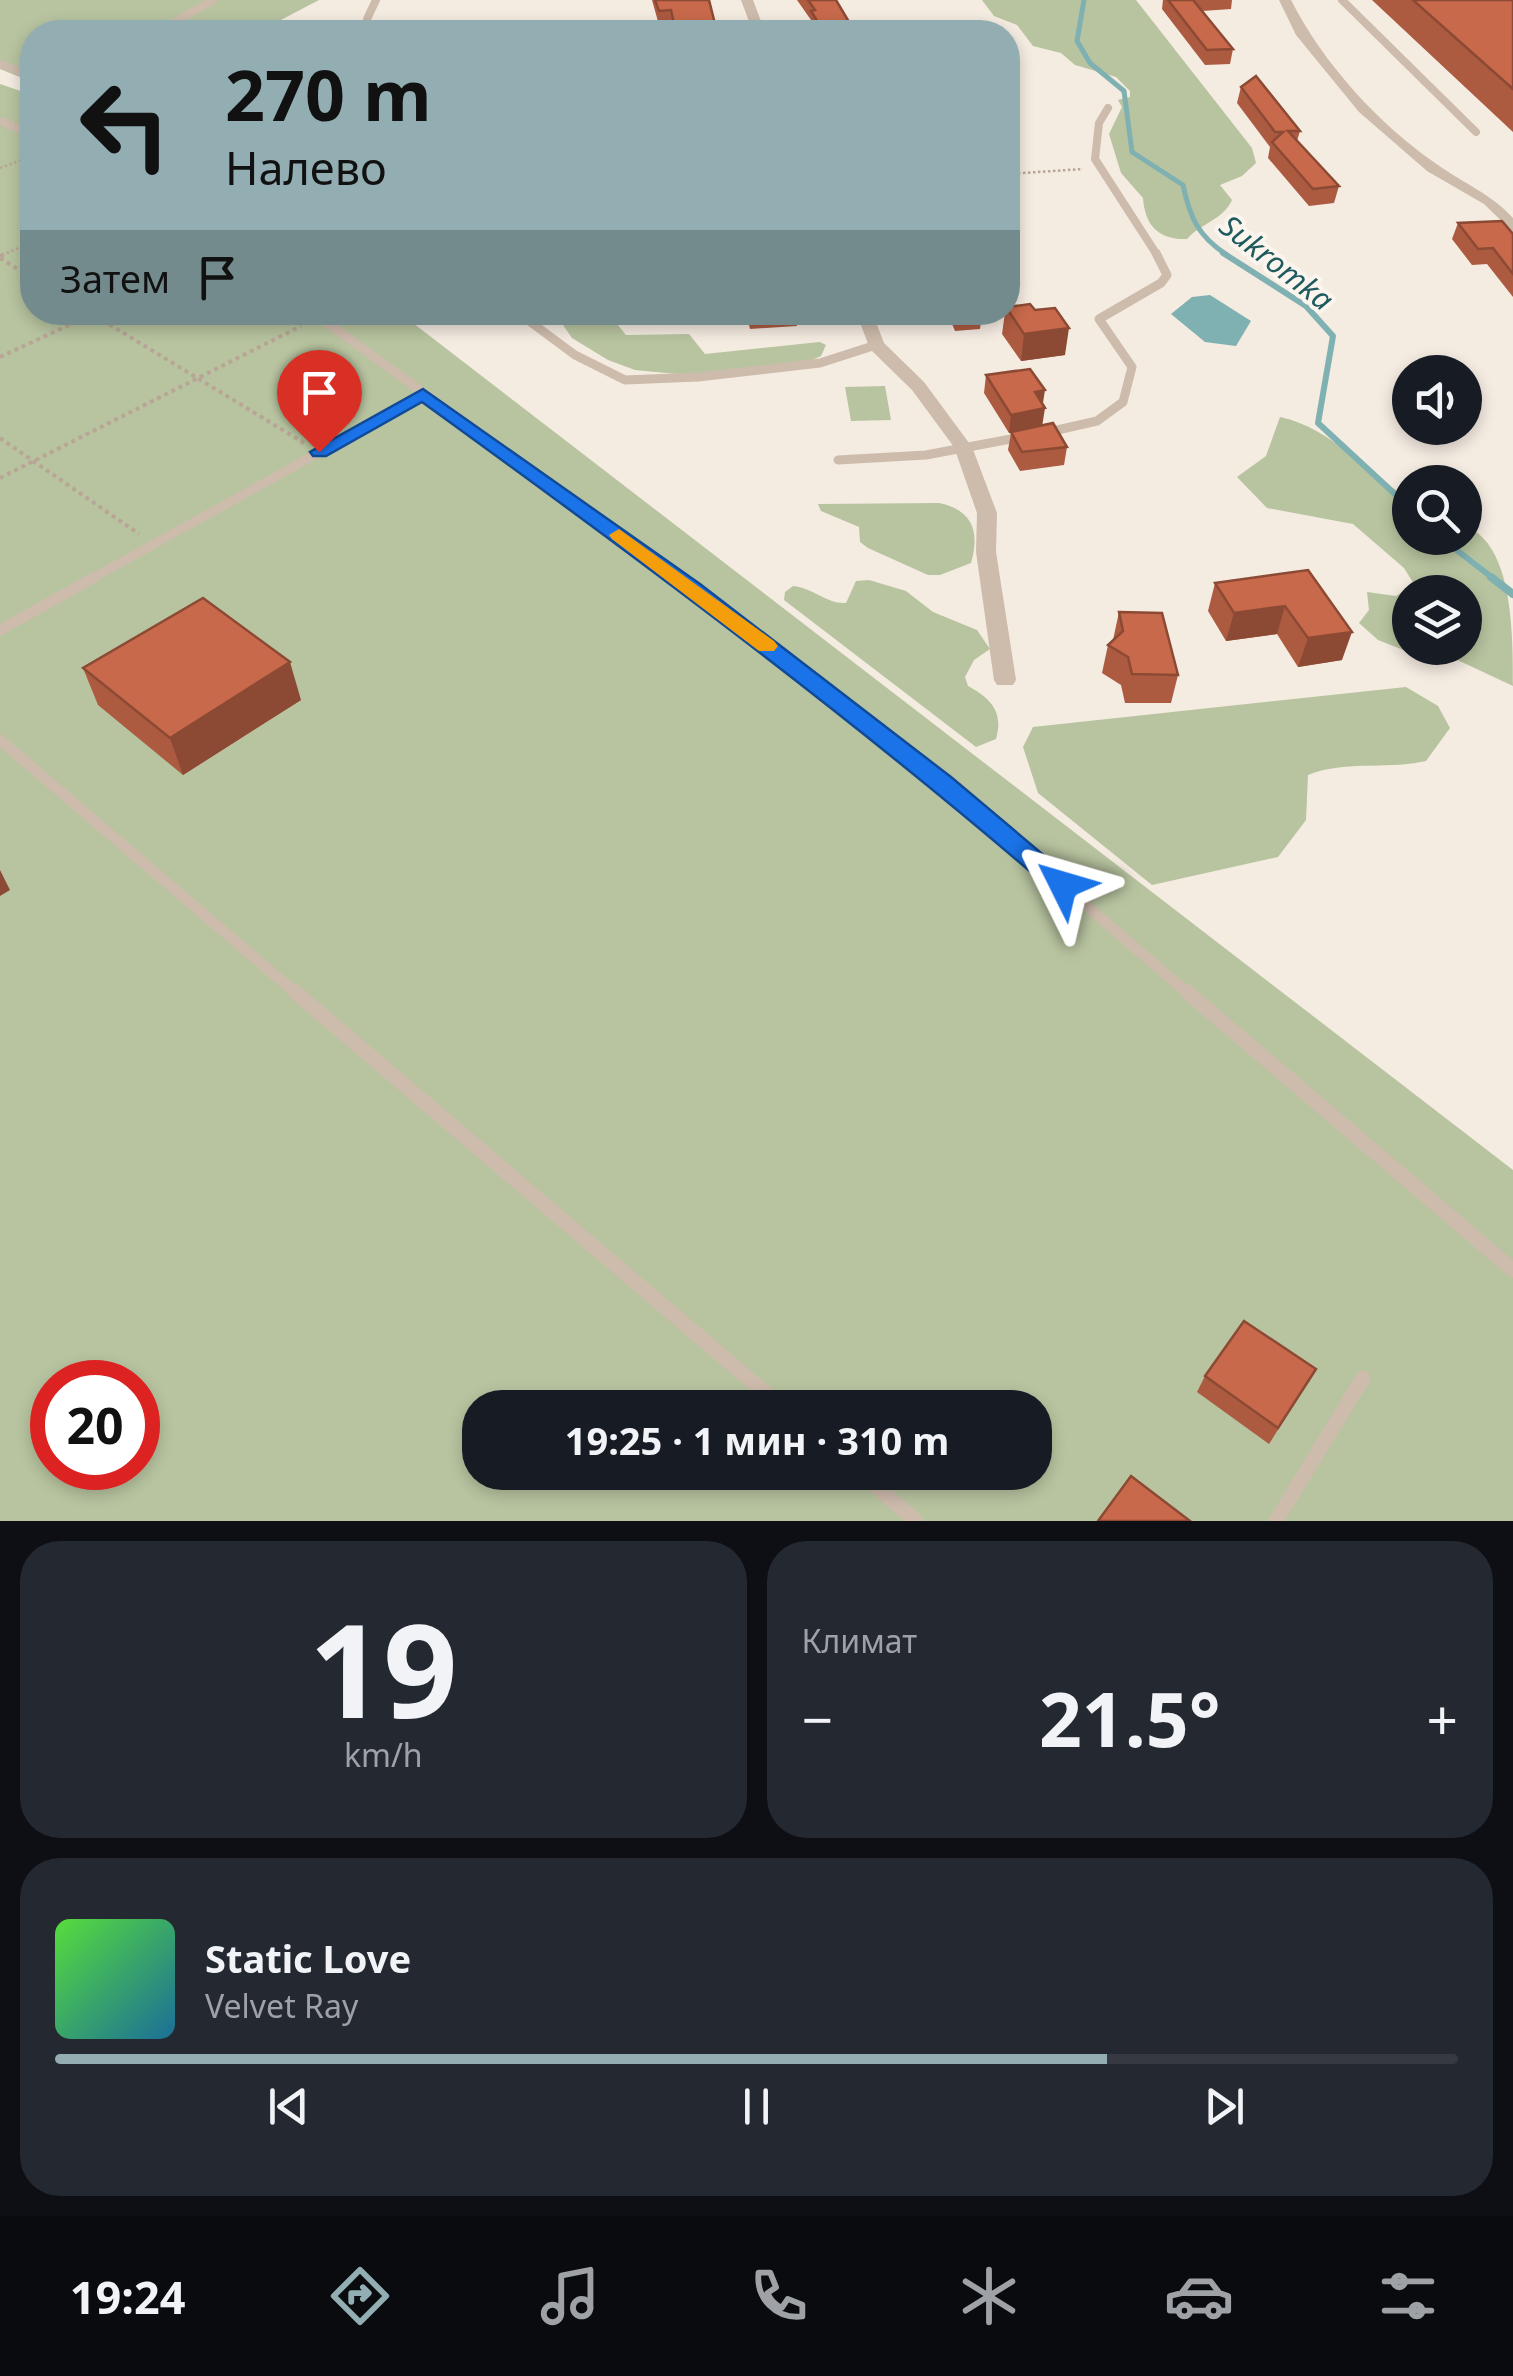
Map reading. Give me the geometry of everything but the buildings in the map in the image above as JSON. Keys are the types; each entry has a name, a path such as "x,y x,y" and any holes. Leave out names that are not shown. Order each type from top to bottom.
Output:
{"street":[{"path":"1285,0 1301,32 1364,109 1432,168 1489,201 1513,227"},
{"path":"869,325 876,345 918,386 963,447 987,512 986,552 1006,680"}],"lane":[{"path":"179,20 213,0"},
{"path":"1342,0 1476,132"},
{"path":"838,460 926,455 1098,420 1124,402 1132,367 1099,319 1107,311 1162,286 1167,274 1149,238 1101,168 1094,148 1099,123 1108,108"},
{"path":"328,325 693,588 943,783 1513,1270"},
{"path":"535,325 576,355 626,380 698,377 820,363 876,345"},
{"path":"0,630 423,395"},
{"path":"0,740 762,1390"},
{"path":"1276,1521 1362,1378"},
{"path":"880,1490 916,1521"}],"path":[{"path":"1020,173 1101,168"},
{"path":"0,357 67,325"},
{"path":"112,325 319,452"},
{"path":"0,478 296,325"},
{"path":"0,438 153,545"}],"green space":[{"path":"0,0 319,0 281,20 20,20 20,77 0,69"},
{"path":"982,0 1136,0 1252,148 1256,163 1242,176 1220,185 1232,200 1228,207 1187,239 1161,234 1150,224 1143,198 1121,173 1109,134 1122,107 1118,100 1130,97 1130,91 1116,77 1075,65 1061,53 1033,46 1020,29 1020,20 994,16"},
{"path":"0,84 20,91 20,325 416,325 1513,1170 1513,1521 0,1521"},
{"path":"563,325 618,325 626,335 689,334 705,354 820,342 826,345 821,356 812,360 687,375 635,370 608,360 572,338"},
{"path":"885,386 891,420 851,421 845,387"},
{"path":"1280,417 1333,441 1392,488 1392,555 1482,555 1482,537 1493,551 1507,592 1513,686 1468,665 1482,665 1482,575 1408,575 1353,524 1267,508 1237,477 1266,456"},
{"path":"939,503 966,517 975,542 971,563 940,575 928,575 868,548 860,542 859,527 821,511 818,504"},
{"path":"869,580 906,591 933,612 977,630 990,649 974,660 965,677 968,686 993,706 998,721 996,739 976,747 784,600 785,592 793,586 846,603 856,581"},
{"path":"1367,592 1392,595 1392,646 1378,640 1359,623 1369,610"},
{"path":"1406,687 1438,706 1450,728 1426,761 1337,768 1308,775 1306,820 1278,857 1152,885 1038,793 1023,747 1033,727"}],"water":[{"path":"1210,295 1251,321 1236,346 1205,342 1171,314 1192,297"}],"waterway":[{"name":"Sukromka","path":"1084,0 1077,41 1090,63 1124,91 1132,152 1183,185 1197,225 1227,255"},
{"name":"Sukromka","path":"1223,253 1306,306 1333,336 1318,423 1392,491"},
{"name":"Sukromka","path":"1463,555 1494,579"},
{"name":"Sukromka","path":"1491,577 1513,594"}],"slow traffic":[{"path":"619,535 767,646"}],"route":[{"path":"319,452 423,395 693,588 943,783 1063,885"}]}
